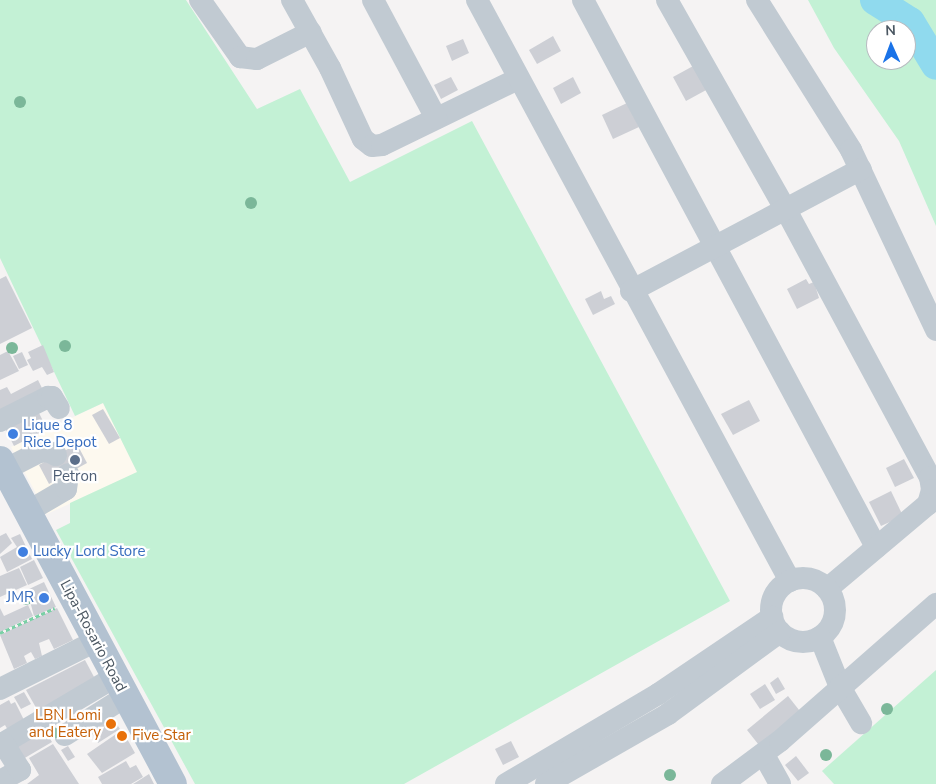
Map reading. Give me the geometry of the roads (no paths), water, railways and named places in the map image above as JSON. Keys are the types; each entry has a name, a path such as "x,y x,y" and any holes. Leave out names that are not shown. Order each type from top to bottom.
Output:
{"main road":[{"name":"Lipa-Rosario Road","path":"2,467 173,784"}],"street":[{"path":"200,0 240,58 257,58 311,32"},
{"path":"292,0 311,32 366,143 382,145 518,79"},
{"path":"373,0 436,118"},
{"path":"477,0 631,290 790,581"},
{"path":"582,0 876,547"},
{"path":"667,0 786,210 930,477 932,494 928,504 827,589"},
{"path":"757,0 861,169 936,330"},
{"path":"631,290 861,169"},
{"path":"0,421 48,397 52,397 59,408"},
{"path":"2,467 39,452 48,451 56,455"},
{"path":"27,512 66,489 68,474"},
{"path":"814,580 827,589 834,605 834,614 827,631 820,636 804,642 776,625 773,600 790,581 814,580"},
{"path":"722,784 764,755 936,604"},
{"path":"506,784 776,625"},
{"path":"546,784 668,714 776,625"},
{"path":"820,636 840,687 861,723"},
{"path":"0,689 96,641"},
{"path":"65,735 120,687"},
{"path":"0,782 20,770 2,744 120,687"},
{"path":"764,755 780,784"}],"waterway":[{"path":"875,0 910,22 936,65"}],"place":[{"name":"Lique 8 Rice Depot","path":"13,434"},
{"name":"Petron","path":"75,460"},
{"name":"Lucky Lord Store","path":"23,552"},
{"name":"JMR","path":"44,598"},
{"name":"LBN Lomi and Eatery","path":"111,724"},
{"name":"Five Star","path":"122,736"}]}
